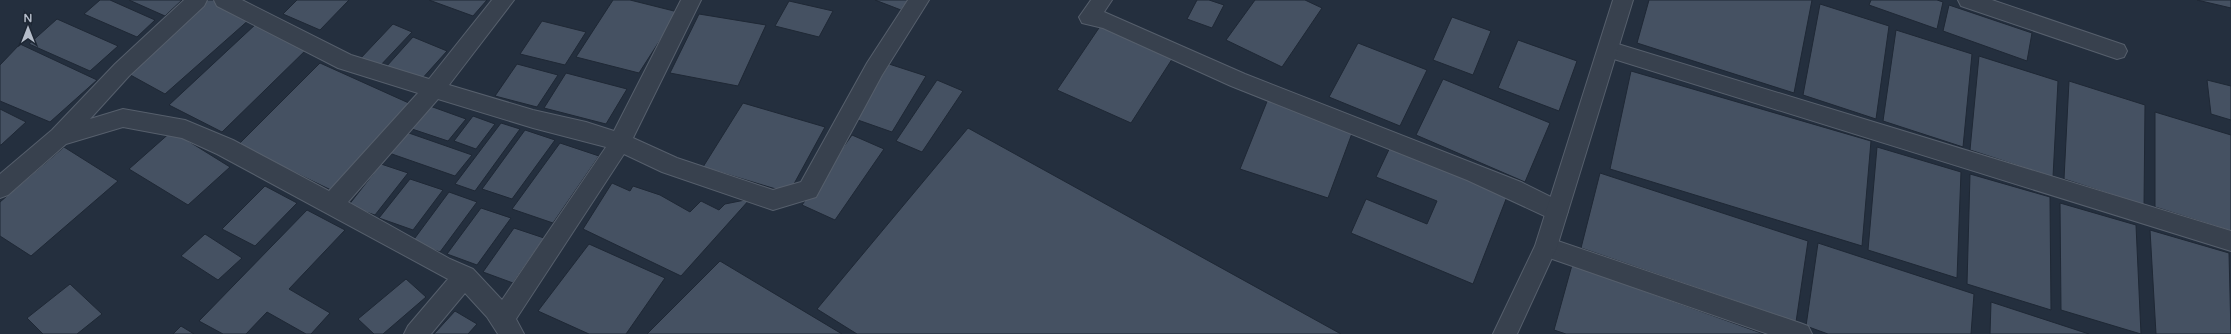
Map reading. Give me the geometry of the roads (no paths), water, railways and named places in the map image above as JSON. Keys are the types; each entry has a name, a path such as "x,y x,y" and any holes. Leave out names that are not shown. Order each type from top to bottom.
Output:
{"street":[{"path":"0,188 59,137 122,70 197,0"},
{"path":"224,0 345,62 433,90 533,119 586,130 620,142 670,165 773,200 808,190 866,80 919,0"},
{"path":"332,204 433,90 504,0"},
{"path":"59,137 122,118 185,129 225,147 332,204 442,266 464,276 507,327 620,142 691,0"},
{"path":"1102,0 1089,17 1107,21 1238,80 1514,189 1557,211"},
{"path":"1505,334 1546,247 1623,0"},
{"path":"1968,0 2117,51"},
{"path":"1608,49 2231,241"},
{"path":"1546,247 1800,334"},
{"path":"416,334 464,276"}]}
